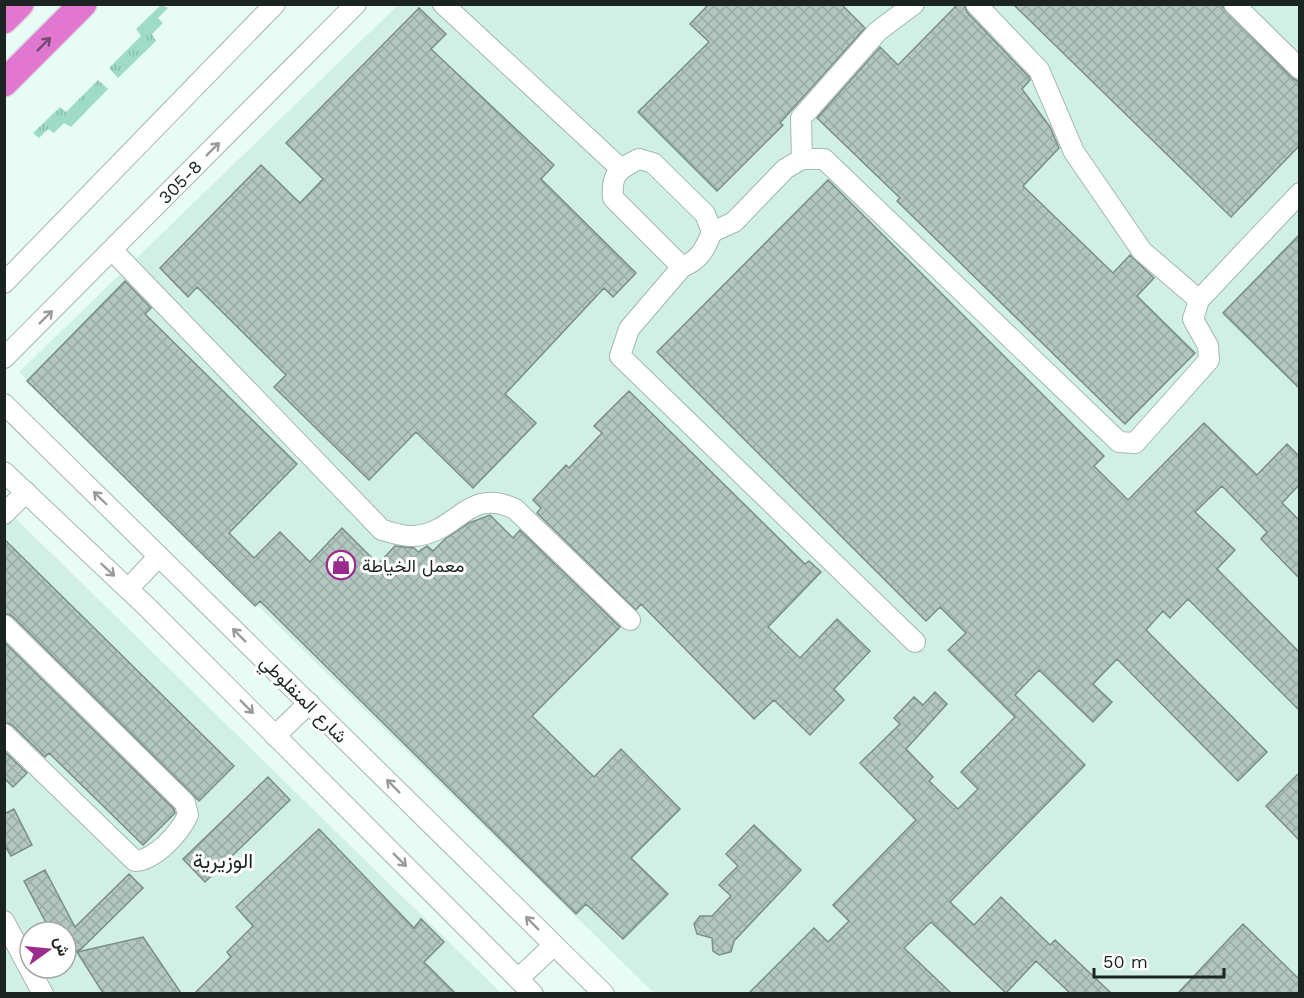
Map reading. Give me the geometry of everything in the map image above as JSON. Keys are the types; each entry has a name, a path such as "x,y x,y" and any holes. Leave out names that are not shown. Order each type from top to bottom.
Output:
{"highway":[{"path":"4,20 20,4"},
{"path":"4,83 83,4"}],"street":[{"path":"4,283 275,4"},
{"name":"305-8","path":"4,358 356,4"},
{"path":"443,4 620,168"},
{"path":"802,159 801,118 878,31 914,4"},
{"path":"976,4 1039,70 1074,152 1142,251 1199,300"},
{"path":"1234,4 1299,69"},
{"path":"682,267 613,198 612,184 620,168 639,159 653,164 705,214 712,232"},
{"path":"915,642 620,356 629,328 682,267 694,262 704,251 712,232 734,222 785,169 802,159 824,159 1119,442 1135,443 1209,360 1208,346 1193,319 1199,300 1299,193"},
{"path":"112,250 382,530 413,536 445,527 477,503 500,502 515,509 630,620"},
{"name":"شارع المنفلوطي","path":"4,404 604,993"},
{"path":"4,472 128,589 533,993"},
{"path":"4,514 26,492"},
{"path":"128,589 159,556"},
{"path":"4,625 185,803 188,815 184,824 150,858 135,861 4,734"},
{"path":"275,736 309,703"},
{"path":"4,921 43,993"},
{"path":"518,979 554,945"}],"shaded area":[{"path":"398,5 1299,5 1299,993 654,993 19,372"},
{"path":"5,508 501,993 5,993"}],"green space":[{"path":"161,5 168,8 158,18 163,23 152,34 156,41 118,78 109,68 141,36 136,29"},
{"path":"98,80 108,89 71,127 64,123 54,133 48,129 39,138 33,133 60,107 66,112"}],"building":[{"path":"709,4 841,4 865,28 780,123 783,125 717,191 638,112 709,42 690,24"},
{"path":"958,4 964,4 967,12 1029,77 1030,80 1022,89 1050,127 1059,148 1023,186 1113,273 1130,255 1154,278 1137,296 1195,353 1125,424 897,201 900,198 817,118 880,47 898,65"},
{"path":"1013,4 1220,4 1292,78 1299,82 1299,146 1231,217"},
{"path":"419,8 446,34 431,49 554,165 541,179 636,273 613,297 604,288 505,394 536,423 473,488 416,432 369,480 274,387 286,375 197,287 188,297 160,268 261,165 300,203 323,179 286,143"},
{"path":"828,180 1104,456 1094,466 1128,500 1204,423 1257,475 1287,444 1299,456 1299,485 1282,503 1299,520 1299,578 1261,539 1267,532 1222,486 1195,512 1235,550 1217,569 1299,652 1299,710 1188,599 1170,618 1163,611 1146,630 1267,752 1238,781 1117,659 1093,684 1112,702 1093,722 1039,670 1015,695 1085,765 950,902 974,925 1001,897 1050,945 1055,940 1111,993 1070,993 1036,961 1006,993 931,922 904,948 951,993 749,993 814,928 828,942 849,921 833,905 916,820 860,763 900,724 894,718 914,697 923,705 935,692 947,704 906,749 933,777 929,781 958,809 978,789 961,772 1015,717 948,650 966,633 940,607 926,621 657,352"},
{"path":"1299,235 1299,388 1223,313"},
{"path":"125,281 151,308 145,314 297,464 229,533 254,558 280,532 310,562 342,528 378,564 395,546 414,548 418,552 427,546 433,551 445,539 469,523 490,515 513,538 520,530 620,627 532,716 594,777 621,749 680,809 631,858 668,894 623,939 586,904 576,914 260,601 255,606 27,381"},
{"path":"629,391 805,564 809,561 821,572 768,627 800,658 837,619 870,651 834,689 844,700 810,735 774,700 754,719 641,604 636,610 537,513 541,508 533,500 566,465 569,468 602,433 594,426"},
{"path":"4,539 234,766 199,801 12,616 4,613"},
{"path":"4,642 174,809 175,813 143,845 49,753 45,757 12,725 4,722"},
{"path":"4,751 27,773 13,787 4,778"},
{"path":"1299,773 1299,840 1266,806"},
{"path":"268,777 290,800 205,882 183,859"},
{"path":"14,809 32,845 11,856 4,844 4,814"},
{"path":"754,825 801,870 734,941 731,952 719,955 713,951 712,938 697,934 694,924 700,916 712,916 731,896 719,885 738,866 726,854"},
{"path":"319,829 414,928 421,919 444,942 424,962 455,993 195,993 231,957 227,952 253,926 236,907"},
{"path":"45,870 71,920 45,920 24,881"},
{"path":"129,874 143,888 78,950 78,924"},
{"path":"1243,924 1299,979 1299,993 1178,993"},
{"path":"143,937 181,993 103,993 78,952"}],"place":[{"name":"معمل الخياطة","path":"341,565"}],"district":[{"name":"الوزيرية","path":"223,860"}]}
